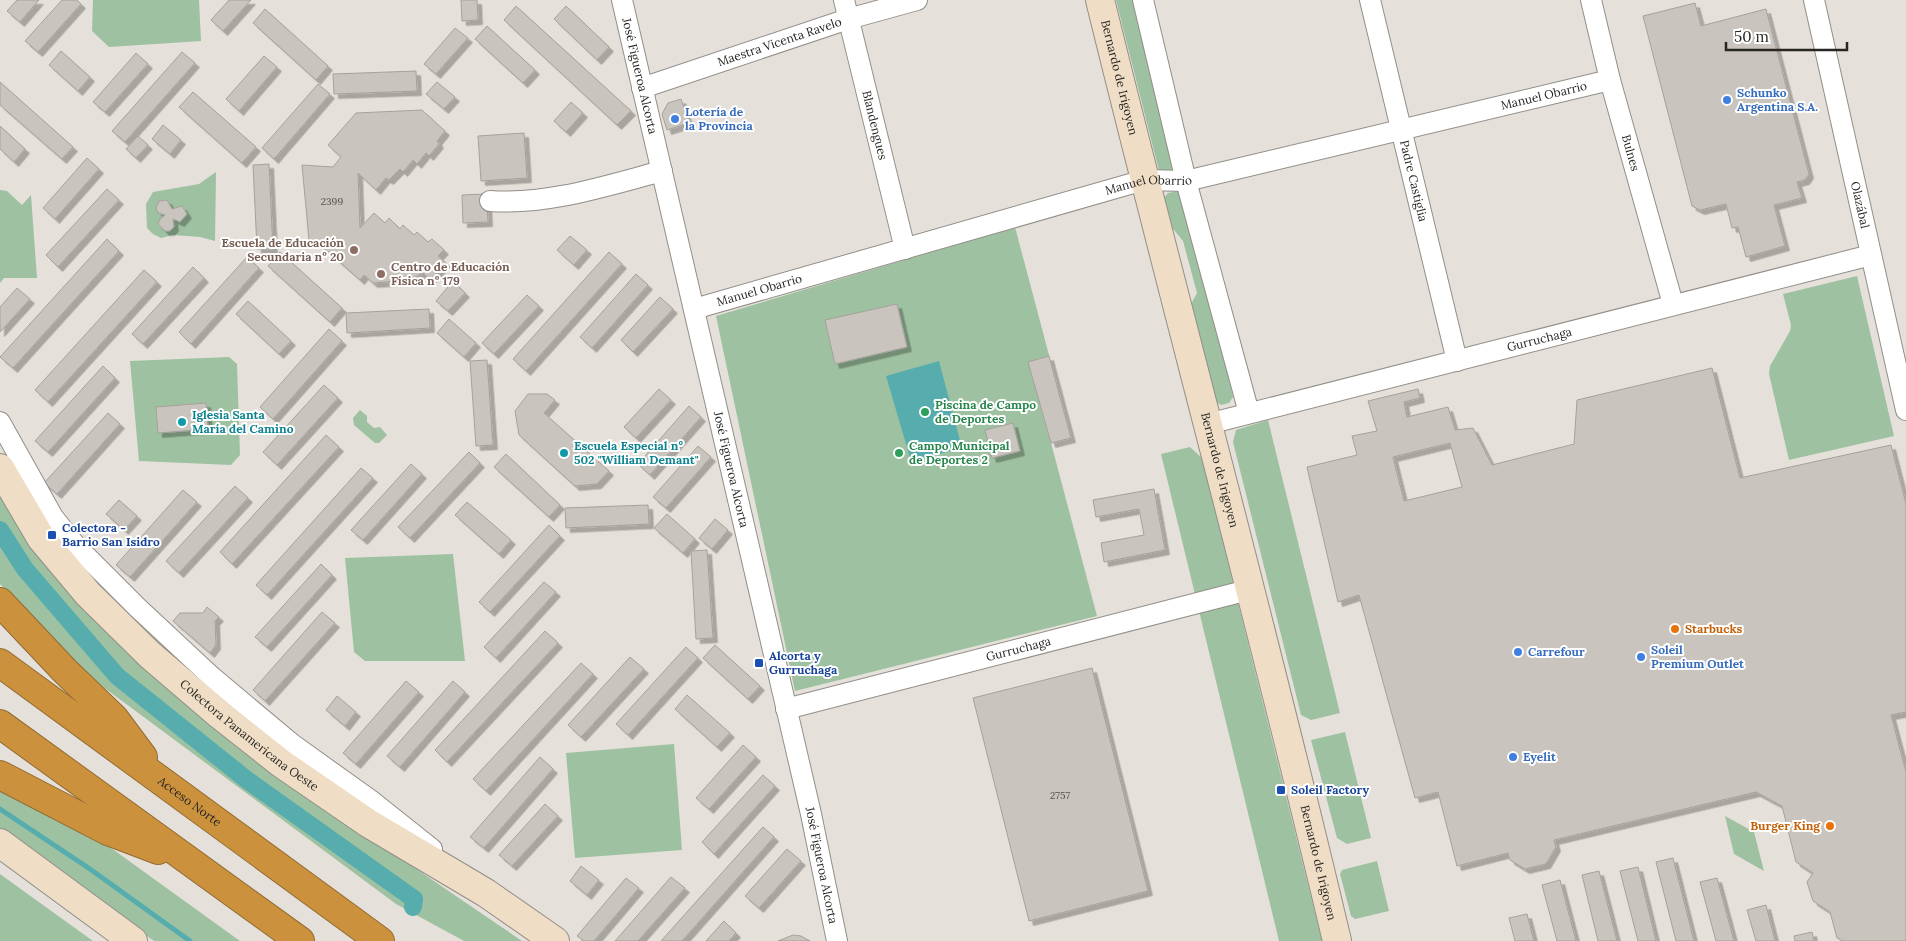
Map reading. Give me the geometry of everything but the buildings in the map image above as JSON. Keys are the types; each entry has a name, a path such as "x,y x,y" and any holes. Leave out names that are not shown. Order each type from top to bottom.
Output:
{"highway":[{"path":"0,602 65,671 114,718 157,776"},
{"name":"Acceso Norte","path":"0,663 380,941"},
{"path":"0,724 300,941"},
{"path":"0,775 108,831 194,864"},
{"path":"240,896 278,941"}],"street":[{"name":"José Figueroa Alcorta","path":"622,0 786,709 837,941"},
{"name":"Maestra Vicenta Ravelo","path":"642,88 846,10 917,0"},
{"name":"Bernardo de Irigoyen","path":"1100,0 1144,180 1252,589 1337,941"},
{"path":"1143,0 1186,181 1249,413"},
{"name":"Padre Castiglia","path":"1370,0 1457,361"},
{"name":"Bulnes","path":"1592,0 1610,80 1673,304"},
{"name":"Olazábal","path":"1814,0 1906,410"},
{"name":"Blandengues","path":"846,10 905,249"},
{"name":"Manuel Obarrio","path":"694,309 1144,180 1186,181 1400,128 1610,80"},
{"path":"490,201 516,203 571,195 662,171"},
{"name":"Gurruchaga","path":"1208,424 1871,255"},
{"path":"0,422 52,516 76,546 138,608 212,677 292,744 373,802 486,893"},
{"name":"Colectora Panamericana Oeste","path":"0,468 25,512 50,548 88,594 150,655 220,715 282,764 368,823 486,893 555,941"},
{"name":"Gurruchaga","path":"786,709 1252,589"},
{"path":"0,844 133,941"}],"green space":[{"path":"93,0 199,0 201,41 109,47 92,31"},
{"path":"1116,0 1135,0 1174,172 1159,171"},
{"path":"216,172 215,241 200,237 173,235 161,238 147,228 146,204 153,192 199,184"},
{"path":"0,190 7,191 22,205 31,195 37,278 4,278 0,283"},
{"path":"1179,191 1186,198 1233,397 1229,403 1221,405 1214,400 1190,306 1197,293 1183,241 1170,225 1163,199 1168,193"},
{"name":"Campo Municipal de Deportes 2","path":"1015,227 1071,438 1051,443 1097,616 795,691 716,316"},
{"path":"1857,276 1894,436 1789,460 1769,374 1770,366 1790,331 1791,325 1783,294"},
{"path":"229,357 237,364 240,455 231,465 139,461 130,361"},
{"path":"360,410 367,416 367,422 374,428 380,427 387,435 379,443 375,443 354,425 353,418"},
{"path":"1268,420 1340,713 1311,720 1301,715 1233,442 1236,430"},
{"path":"1190,447 1202,458 1322,941 1279,941 1161,454"},
{"path":"0,486 25,526 378,843 522,941 464,941 396,904 87,675 0,584"},
{"path":"453,554 465,661 365,661 354,652 345,558"},
{"path":"1345,732 1371,838 1347,844 1337,838 1311,740"},
{"path":"674,744 682,850 575,858 566,753"},
{"path":"0,786 93,835 240,941 154,941 0,833"},
{"path":"1725,816 1754,832 1764,871 1734,854"},
{"path":"1377,861 1389,911 1355,919 1351,916 1340,874 1342,870"},
{"path":"0,874 93,941 0,941"}],"water":[{"name":"Piscina de Campo de Deportes","path":"939,361 962,448 911,461 886,376"}],"waterway":[{"path":"0,530 25,569 117,676 247,780 414,899 413,907"},
{"path":"0,809 90,869 190,941"}],"place":[{"name":"Schunko Argentina S.A.","path":"1727,100"},
{"name":"Lotería de la Provincia","path":"675,119"},
{"name":"Escuela de Educación Secundaria nº 20","path":"354,250"},
{"name":"Centro de Educación Física nº 179","path":"381,274"},
{"name":"Piscina de Campo de Deportes","path":"925,412"},
{"name":"Iglesia Santa María del Camino","path":"182,422"},
{"name":"Escuela Especial n° 502 \"William Demant\"","path":"564,453"},
{"name":"Campo Municipal de Deportes 2","path":"899,453"},
{"name":"Colectora - Barrio San Isidro","path":"52,535"},
{"name":"Starbucks","path":"1675,629"},
{"name":"Carrefour","path":"1518,652"},
{"name":"Soleil Premium Outlet","path":"1641,657"},
{"name":"Alcorta y Gurruchaga","path":"759,663"},
{"name":"Eyelit","path":"1513,757"},
{"name":"Soleil Factory","path":"1281,790"},
{"name":"Burger King","path":"1830,826"}]}
